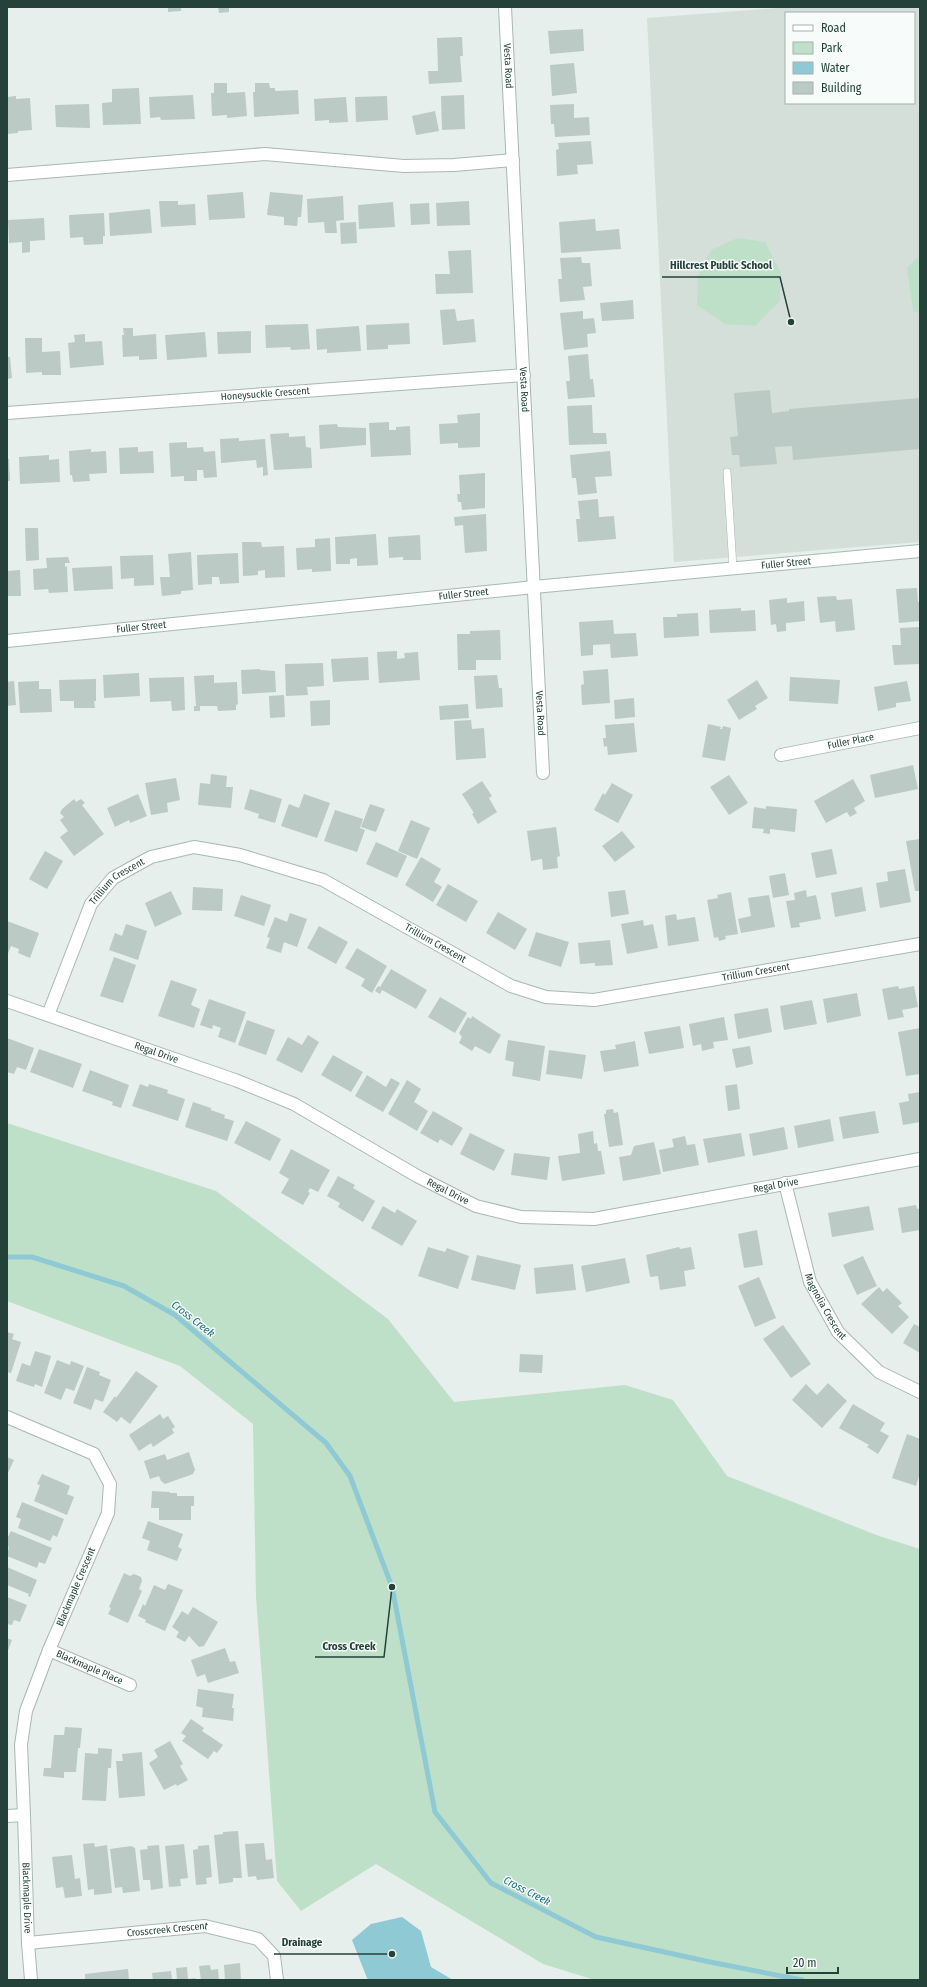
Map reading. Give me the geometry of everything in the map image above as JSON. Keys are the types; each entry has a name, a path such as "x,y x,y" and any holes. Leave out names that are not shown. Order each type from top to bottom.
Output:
{"street":[{"name":"Vesta Road","path":"505,7 543,773"},
{"path":"7,175 265,154 404,166 454,165 513,160"},
{"name":"Honeysuckle Crescent","path":"7,413 524,375"},
{"name":"Fuller Street","path":"7,641 534,587 920,551"},
{"name":"Fuller Place","path":"781,755 920,728"},
{"name":"Trillium Crescent","path":"48,1015 91,904 113,878 151,857 194,847 240,854 323,880 510,986 546,997 594,1000 920,944"},
{"name":"Regal Drive","path":"7,1001 235,1080 294,1104 417,1176 476,1206 521,1217 594,1219 920,1159"},
{"name":"Magnolia Crescent","path":"785,1183 810,1282 838,1332 879,1372 920,1392"},
{"name":"Blackmaple Crescent","path":"7,1417 94,1454 110,1484 108,1513 49,1650 26,1711 21,1745 24,1816"},
{"name":"Blackmaple Place","path":"49,1650 130,1685"},
{"path":"7,1816 24,1816"},
{"name":"Blackmaple Drive","path":"24,1816 28,1943 31,1980"},
{"name":"Crosscreek Crescent","path":"28,1943 205,1926 258,1939 274,1956 277,1980"}],"lane":[{"path":"727,472 733,568"}],"shaded area":[{"path":"791,7 920,7 920,542 674,562 647,18"}],"green space":[{"path":"737,238 765,242 781,273 780,301 755,326 725,324 697,305 698,276 711,250"},
{"path":"920,255 920,313 913,311 907,268"},
{"path":"7,1123 216,1191 388,1319 454,1402 625,1385 673,1400 727,1476 879,1536 920,1549 920,1980 595,1980 543,1964 376,1864 301,1911 277,1881 256,1597 253,1424 180,1366 7,1301"}],"water":[{"path":"402,1917 421,1931 431,1967 453,1980 369,1980 367,1978 352,1940 371,1924"}],"building":[{"path":"168,7 181,7 181,11 168,12"},
{"path":"218,7 229,7 229,12 219,13"},
{"path":"583,29 584,51 550,54 548,31"},
{"path":"462,37 463,56 460,56 462,82 429,84 428,71 438,71 437,38"},
{"path":"574,63 577,93 552,96 550,65"},
{"path":"214,83 227,83 227,93 245,92 247,116 227,118 227,115 212,116 211,93 214,93"},
{"path":"255,83 269,83 270,88 275,88 275,91 298,90 299,114 254,117 253,92 255,92"},
{"path":"139,88 141,124 103,125 102,103 112,102 112,89"},
{"path":"193,95 195,119 161,120 160,117 150,118 149,97"},
{"path":"464,95 465,129 442,130 441,96"},
{"path":"16,96 16,99 30,98 32,130 18,131 18,133 7,134 7,97"},
{"path":"387,96 388,120 356,122 355,97"},
{"path":"346,97 348,122 329,123 329,120 315,121 314,99"},
{"path":"89,104 90,128 56,127 55,105"},
{"path":"574,104 574,118 589,117 590,135 555,137 554,124 551,124 550,105"},
{"path":"435,111 439,131 416,135 412,116"},
{"path":"591,141 593,164 577,165 578,174 557,176 556,150 559,149 558,143"},
{"path":"243,192 245,218 209,220 207,195"},
{"path":"270,192 303,195 301,217 298,217 297,226 284,225 284,217 267,215"},
{"path":"343,196 344,220 336,221 337,233 325,233 324,222 308,223 307,199"},
{"path":"159,201 178,201 178,205 195,204 196,225 161,227"},
{"path":"469,201 470,225 437,226 436,203"},
{"path":"393,202 395,227 359,229 358,205"},
{"path":"429,203 430,224 411,225 410,204"},
{"path":"150,209 152,233 110,236 109,213"},
{"path":"104,213 105,236 103,236 103,244 84,245 83,237 70,238 69,215"},
{"path":"44,218 45,240 30,241 30,252 22,253 22,242 9,243 8,220"},
{"path":"595,219 596,231 619,229 621,249 561,253 559,222"},
{"path":"356,222 357,243 341,244 340,223"},
{"path":"471,250 473,293 436,294 435,274 450,274 448,251"},
{"path":"581,257 582,263 590,263 592,286 583,287 585,300 560,302 558,279 562,279 560,258"},
{"path":"633,300 634,319 602,321 600,303"},
{"path":"455,309 457,321 474,319 476,342 443,345 440,310"},
{"path":"583,311 583,319 594,318 596,333 587,334 588,347 564,350 560,313"},
{"path":"409,323 410,344 388,345 388,349 367,350 366,325"},
{"path":"308,324 310,349 291,350 290,347 266,348 265,325"},
{"path":"359,326 361,351 327,353 327,349 317,350 316,329"},
{"path":"123,328 133,328 133,336 156,334 157,359 139,360 139,356 123,357"},
{"path":"251,331 251,353 218,354 217,332"},
{"path":"205,332 207,357 167,360 165,335"},
{"path":"85,334 85,342 102,341 104,365 70,368 68,343 75,342 74,335"},
{"path":"25,338 42,338 42,352 60,351 61,375 42,375 42,372 26,373"},
{"path":"588,354 590,379 593,379 595,397 568,399 566,381 570,381 568,356"},
{"path":"7,357 10,357 12,378 7,379"},
{"path":"770,390 772,413 789,411 789,409 920,398 920,449 793,460 792,446 775,447 777,464 740,467 739,455 732,455 730,437 738,436 734,393"},
{"path":"592,405 593,433 606,433 607,444 569,445 567,406"},
{"path":"480,413 480,447 458,448 458,443 440,444 439,424 458,423 457,415"},
{"path":"389,422 389,430 396,430 396,427 410,426 411,455 371,457 369,423"},
{"path":"337,424 338,427 366,428 366,445 320,449 319,425"},
{"path":"289,433 289,437 305,436 306,447 311,448 312,468 274,470 270,434"},
{"path":"239,438 239,441 265,439 268,475 263,476 263,467 257,468 256,460 221,463 220,439"},
{"path":"187,442 187,448 203,447 204,452 215,451 217,477 204,478 203,470 197,470 197,481 184,481 184,476 171,477 169,443"},
{"path":"138,447 138,452 153,451 154,473 120,474 119,448"},
{"path":"91,449 91,452 106,451 107,473 89,474 90,481 73,482 72,475 70,475 69,451"},
{"path":"610,451 612,476 595,477 597,493 578,495 576,478 572,478 570,455"},
{"path":"49,455 49,460 59,459 60,482 20,484 19,457"},
{"path":"7,459 9,459 10,481 7,481"},
{"path":"485,473 485,508 462,510 461,502 458,502 457,494 460,494 459,475"},
{"path":"598,499 599,517 614,516 616,539 578,542 576,519 580,519 578,501"},
{"path":"486,514 487,551 465,553 463,525 455,526 454,517"},
{"path":"25,528 38,528 39,560 26,561"},
{"path":"376,534 378,565 357,566 357,558 350,559 350,564 336,564 335,537"},
{"path":"420,535 421,560 403,560 403,557 389,558 388,537"},
{"path":"330,538 331,571 312,572 312,569 297,570 296,548 315,547 315,539"},
{"path":"242,542 261,542 262,547 284,546 285,577 265,578 265,570 258,571 258,575 243,576"},
{"path":"191,552 193,590 181,591 181,594 162,596 160,577 170,577 168,554"},
{"path":"238,553 239,583 220,584 219,577 212,577 212,584 198,585 197,555"},
{"path":"153,555 154,585 134,586 134,578 121,579 120,556"},
{"path":"68,557 70,563 65,563 65,567 67,566 68,592 49,593 48,589 34,590 33,569 47,568 46,558"},
{"path":"112,566 113,589 74,591 72,568"},
{"path":"20,570 21,596 7,596 7,571"},
{"path":"917,588 918,602 920,602 920,621 899,623 896,589"},
{"path":"836,596 837,600 852,599 855,630 836,632 835,621 820,623 817,597"},
{"path":"787,598 787,603 804,601 805,621 786,623 786,631 777,632 776,624 771,625 769,600"},
{"path":"741,608 741,611 755,610 756,631 710,633 709,610"},
{"path":"698,613 699,636 664,638 663,617 677,617 677,614"},
{"path":"613,620 614,634 636,633 638,656 611,658 610,644 593,645 593,655 581,656 579,622"},
{"path":"920,627 920,664 894,665 892,645 901,645 900,628"},
{"path":"500,630 501,660 476,660 476,670 458,670 457,634 470,634 470,631"},
{"path":"397,651 397,659 405,658 404,653 418,652 420,680 379,683 377,652"},
{"path":"368,657 369,680 333,682 331,659"},
{"path":"323,663 324,686 307,687 308,695 286,696 285,664"},
{"path":"260,669 275,671 276,692 242,694 241,670"},
{"path":"608,669 610,703 582,705 581,685 584,684 583,671"},
{"path":"139,673 140,696 104,698 103,675"},
{"path":"214,675 214,683 237,682 238,704 236,705 236,710 218,711 217,706 200,706 200,711 194,711 194,706 196,706 194,676"},
{"path":"497,675 499,688 502,688 503,707 476,709 474,676"},
{"path":"184,677 185,710 172,711 171,701 150,702 149,678"},
{"path":"790,677 840,680 838,704 789,701"},
{"path":"96,679 96,701 94,701 95,708 74,708 74,701 60,701 59,680"},
{"path":"757,680 768,698 755,706 757,709 739,720 727,700"},
{"path":"14,681 16,705 7,706 7,682"},
{"path":"39,681 39,689 51,689 52,712 20,713 18,682"},
{"path":"907,681 911,701 896,703 896,707 878,711 874,687"},
{"path":"284,695 285,717 270,718 269,696"},
{"path":"634,698 635,717 615,719 614,700"},
{"path":"330,700 330,725 311,726 310,701"},
{"path":"468,704 469,718 440,720 439,706"},
{"path":"471,720 472,729 484,728 486,758 456,760 454,721"},
{"path":"634,723 637,752 608,755 607,746 604,747 603,738 606,738 605,725"},
{"path":"708,724 721,727 720,729 722,729 723,726 731,728 725,761 702,757"},
{"path":"913,765 918,789 875,798 870,775"},
{"path":"211,774 227,776 226,787 233,787 231,808 198,805 200,783 210,784"},
{"path":"729,775 748,803 729,815 710,787"},
{"path":"176,778 180,800 167,803 168,812 151,815 145,783"},
{"path":"853,779 865,801 854,808 857,813 850,817 847,812 826,823 814,801"},
{"path":"482,781 492,796 489,798 497,812 478,824 472,814 474,813 462,794"},
{"path":"612,783 633,795 618,823 594,810 603,793 605,795"},
{"path":"250,789 282,799 275,823 258,818 259,814 244,809"},
{"path":"138,794 147,816 130,823 129,820 115,827 107,808"},
{"path":"304,794 330,803 317,838 281,826 289,804 299,808"},
{"path":"74,799 76,802 81,799 85,803 82,805 104,834 74,856 60,837 68,831 60,820 64,817 60,813 62,809"},
{"path":"370,804 385,809 376,832 361,827"},
{"path":"766,806 797,809 795,832 770,829 770,834 763,833 764,829 752,828 754,807 766,809"},
{"path":"335,810 363,819 360,828 365,830 357,852 324,841"},
{"path":"411,820 430,828 417,859 398,851"},
{"path":"556,827 560,856 557,857 558,868 543,870 542,859 531,861 527,831"},
{"path":"622,831 635,847 615,862 602,846"},
{"path":"920,839 920,891 915,891 906,841"},
{"path":"376,842 407,856 397,878 366,864"},
{"path":"832,849 837,874 816,878 811,853"},
{"path":"45,851 63,861 47,889 29,879"},
{"path":"421,857 441,869 434,882 442,887 433,902 405,885"},
{"path":"905,869 911,902 880,908 876,883 888,881 887,872"},
{"path":"785,873 789,895 773,898 769,876"},
{"path":"448,884 478,901 466,922 436,905"},
{"path":"193,887 223,889 222,911 192,910"},
{"path":"862,887 866,911 835,917 831,893"},
{"path":"625,890 629,914 611,917 608,892"},
{"path":"806,890 807,897 816,895 821,919 799,923 800,927 791,928 786,901 795,900 794,893"},
{"path":"171,891 182,914 155,927 145,903"},
{"path":"731,892 738,934 725,936 726,939 719,941 718,937 714,938 707,900 718,898 717,895"},
{"path":"241,895 271,905 264,926 234,916"},
{"path":"769,895 775,927 741,933 738,919 751,916 748,898"},
{"path":"498,912 527,929 515,950 486,933"},
{"path":"290,913 307,919 297,947 284,942 281,953 266,948 270,938 267,937 275,917 287,922"},
{"path":"676,914 677,920 695,917 699,941 668,946 665,916"},
{"path":"643,920 644,926 653,924 658,948 627,954 621,924"},
{"path":"7,921 39,933 30,958 18,953 19,949 11,946 7,956"},
{"path":"126,924 147,931 138,960 109,950 115,933 122,936"},
{"path":"319,926 348,942 336,964 307,948"},
{"path":"536,932 569,942 561,967 528,956"},
{"path":"610,940 613,965 595,966 595,963 580,964 578,943"},
{"path":"357,948 387,966 372,993 361,986 365,979 345,968"},
{"path":"114,957 136,965 123,1003 100,996"},
{"path":"391,969 427,990 416,1009 382,990 380,994 375,991 378,986 380,987"},
{"path":"171,980 197,989 191,1005 200,1009 194,1028 158,1016"},
{"path":"898,986 899,989 914,986 918,1007 902,1010 904,1017 888,1020 882,989"},
{"path":"857,993 861,1016 827,1023 823,999"},
{"path":"440,997 467,1013 455,1033 428,1017"},
{"path":"209,999 246,1012 235,1043 218,1037 221,1028 213,1025 212,1029 200,1025"},
{"path":"812,1000 817,1024 784,1030 780,1006"},
{"path":"768,1008 772,1032 738,1039 734,1014"},
{"path":"472,1016 501,1035 490,1054 475,1046 472,1051 459,1043 462,1037 459,1033 468,1017 471,1019"},
{"path":"724,1017 728,1040 713,1042 714,1048 702,1051 701,1044 693,1046 689,1024"},
{"path":"247,1020 275,1030 266,1055 238,1045"},
{"path":"680,1026 684,1048 649,1054 644,1032"},
{"path":"920,1028 920,1074 906,1076 898,1032"},
{"path":"308,1035 319,1042 302,1073 276,1060 288,1037 302,1045"},
{"path":"7,1038 34,1048 26,1070 17,1067 14,1074 7,1072"},
{"path":"508,1040 545,1046 540,1081 512,1076 514,1062 505,1060"},
{"path":"635,1041 639,1066 604,1072 600,1051 616,1049 615,1045"},
{"path":"750,1046 753,1064 736,1068 732,1049"},
{"path":"39,1049 82,1064 73,1088 30,1072"},
{"path":"549,1050 586,1055 582,1079 546,1074"},
{"path":"333,1055 363,1072 351,1092 321,1075"},
{"path":"90,1070 129,1085 121,1108 112,1105 113,1102 82,1091"},
{"path":"367,1075 386,1087 391,1078 400,1083 383,1112 355,1096"},
{"path":"407,1080 421,1089 414,1102 428,1111 417,1131 388,1114"},
{"path":"140,1084 148,1087 149,1084 168,1090 167,1093 185,1099 178,1121 132,1106"},
{"path":"737,1084 740,1109 728,1111 725,1086"},
{"path":"920,1092 920,1122 903,1125 899,1103 909,1101 908,1094"},
{"path":"193,1102 211,1108 211,1110 225,1115 224,1118 234,1121 227,1141 185,1127"},
{"path":"613,1109 614,1113 618,1112 623,1145 609,1147 604,1114 606,1114 606,1110"},
{"path":"433,1111 463,1128 452,1146 440,1139 438,1143 420,1133"},
{"path":"875,1111 879,1133 843,1139 839,1117"},
{"path":"830,1119 834,1141 798,1148 794,1126"},
{"path":"246,1121 281,1139 270,1161 234,1143"},
{"path":"784,1127 788,1149 753,1156 749,1134"},
{"path":"593,1131 594,1144 597,1143 598,1151 601,1151 605,1174 562,1181 558,1156 580,1153 578,1134"},
{"path":"470,1133 505,1150 494,1171 460,1154"},
{"path":"741,1133 745,1156 708,1163 703,1139"},
{"path":"685,1136 687,1145 695,1144 699,1165 663,1172 659,1150 674,1147 672,1139"},
{"path":"654,1142 661,1174 623,1181 619,1157 631,1155 634,1146"},
{"path":"291,1149 330,1170 318,1192 310,1188 308,1192 310,1193 303,1205 281,1193 289,1179 279,1173"},
{"path":"514,1153 550,1157 547,1180 511,1175"},
{"path":"338,1176 355,1185 353,1188 375,1201 363,1222 338,1207 340,1203 327,1196"},
{"path":"916,1205 917,1209 920,1208 920,1230 902,1233 898,1208"},
{"path":"383,1206 395,1213 397,1209 417,1221 402,1246 371,1228"},
{"path":"869,1206 874,1230 832,1237 828,1213"},
{"path":"757,1230 763,1265 744,1268 738,1234"},
{"path":"428,1247 445,1252 447,1248 469,1256 458,1289 418,1276"},
{"path":"679,1247 680,1249 691,1247 695,1269 684,1271 686,1286 660,1290 658,1276 650,1277 646,1255"},
{"path":"477,1255 521,1265 515,1290 471,1280"},
{"path":"863,1256 877,1286 857,1295 843,1265"},
{"path":"625,1258 630,1283 586,1292 581,1266"},
{"path":"573,1264 576,1290 536,1294 534,1268"},
{"path":"759,1277 776,1318 755,1327 738,1286"},
{"path":"879,1287 883,1292 887,1288 902,1303 898,1306 909,1317 892,1334 861,1304"},
{"path":"914,1324 920,1327 920,1353 903,1343"},
{"path":"783,1325 811,1364 791,1378 763,1339"},
{"path":"7,1332 14,1334 12,1339 21,1342 11,1373 7,1372"},
{"path":"35,1351 51,1356 42,1387 35,1384 34,1387 16,1381 22,1363 30,1366"},
{"path":"520,1354 543,1355 542,1373 519,1372"},
{"path":"57,1360 70,1365 71,1361 84,1366 74,1391 66,1388 61,1400 44,1393"},
{"path":"87,1367 100,1372 99,1375 111,1380 103,1402 95,1399 91,1410 73,1403"},
{"path":"136,1371 158,1386 130,1424 121,1417 117,1422 103,1412 115,1396 116,1398"},
{"path":"828,1383 847,1401 822,1428 792,1400 806,1384 817,1395"},
{"path":"853,1404 885,1423 880,1431 889,1436 878,1454 867,1447 869,1445 839,1428"},
{"path":"160,1414 163,1419 168,1416 175,1427 172,1429 174,1433 153,1447 151,1443 139,1451 129,1435"},
{"path":"907,1434 920,1439 920,1473 916,1486 892,1478"},
{"path":"189,1452 195,1470 193,1474 165,1484 161,1481 159,1476 150,1479 144,1461 165,1454 167,1460"},
{"path":"7,1457 14,1460 7,1475"},
{"path":"42,1474 70,1486 67,1494 74,1497 67,1515 34,1501 40,1485 37,1484"},
{"path":"152,1491 177,1493 177,1496 194,1496 194,1506 191,1506 191,1520 159,1520 159,1508 151,1508"},
{"path":"22,1502 64,1519 57,1537 53,1535 50,1541 18,1528 21,1519 16,1517"},
{"path":"148,1521 183,1534 178,1547 182,1549 177,1561 147,1550 150,1541 142,1538"},
{"path":"11,1531 52,1548 45,1564 39,1562 37,1568 7,1556 9,1547 7,1546 7,1539"},
{"path":"7,1567 37,1580 30,1597 28,1596 29,1594 7,1585"},
{"path":"124,1573 130,1576 134,1574 141,1577 142,1581 139,1589 142,1591 128,1623 108,1614 111,1608 109,1607"},
{"path":"168,1584 183,1590 165,1631 145,1622 146,1620 138,1616 143,1604 145,1606 154,1585 165,1590"},
{"path":"7,1597 27,1605 20,1622 14,1620 12,1625 7,1624"},
{"path":"193,1607 218,1622 204,1646 199,1647 189,1636 185,1642 176,1637 179,1632 172,1627 182,1611 188,1615"},
{"path":"7,1638 12,1640 7,1653"},
{"path":"225,1648 230,1662 235,1661 239,1673 208,1683 205,1674 197,1677 191,1660"},
{"path":"198,1689 234,1694 232,1708 234,1708 233,1721 202,1717 203,1708 196,1706"},
{"path":"191,1719 204,1728 202,1731 223,1745 217,1753 214,1751 208,1759 182,1741 186,1736 181,1733"},
{"path":"65,1727 82,1728 80,1748 78,1748 76,1772 64,1772 64,1778 43,1776 44,1768 51,1768 54,1735 64,1735"},
{"path":"170,1741 183,1764 180,1766 188,1780 177,1786 176,1784 164,1790 149,1763 158,1757 154,1750"},
{"path":"98,1748 112,1749 111,1768 108,1768 106,1801 82,1800 85,1753 98,1754"},
{"path":"142,1752 145,1796 119,1798 116,1761 123,1761 122,1754"},
{"path":"238,1831 242,1878 233,1878 233,1882 219,1884 214,1835 223,1834 223,1832"},
{"path":"94,1843 95,1847 107,1845 112,1893 94,1895 94,1889 88,1890 83,1844"},
{"path":"264,1843 266,1860 272,1859 274,1878 257,1880 256,1876 248,1877 245,1844"},
{"path":"184,1844 188,1878 180,1879 181,1886 169,1887 165,1846"},
{"path":"159,1845 163,1888 151,1890 150,1880 143,1880 140,1850 148,1849 147,1846"},
{"path":"209,1845 212,1877 206,1878 207,1884 196,1885 193,1850 198,1849 198,1846"},
{"path":"131,1846 135,1848 140,1891 123,1893 122,1887 115,1888 110,1849"},
{"path":"72,1855 75,1879 80,1878 82,1896 65,1898 63,1887 56,1888 52,1857"},
{"path":"240,1963 241,1980 225,1980 224,1965"},
{"path":"210,1965 211,1970 218,1969 219,1980 201,1980 199,1966"},
{"path":"187,1967 188,1979 195,1978 196,1980 177,1980 176,1968"},
{"path":"128,1969 129,1980 85,1980 85,1974"},
{"path":"171,1971 172,1980 153,1980 152,1973"}],"waterway":[{"name":"Cross Creek","path":"7,1257 32,1257 124,1286 175,1315 326,1443 350,1476 392,1587 435,1812 491,1883 596,1937 802,1980"}],"place":[{"name":"Hillcrest Public School","path":"791,322"},
{"name":"Cross Creek","path":"392,1587"},
{"name":"Drainage","path":"392,1954"}]}
